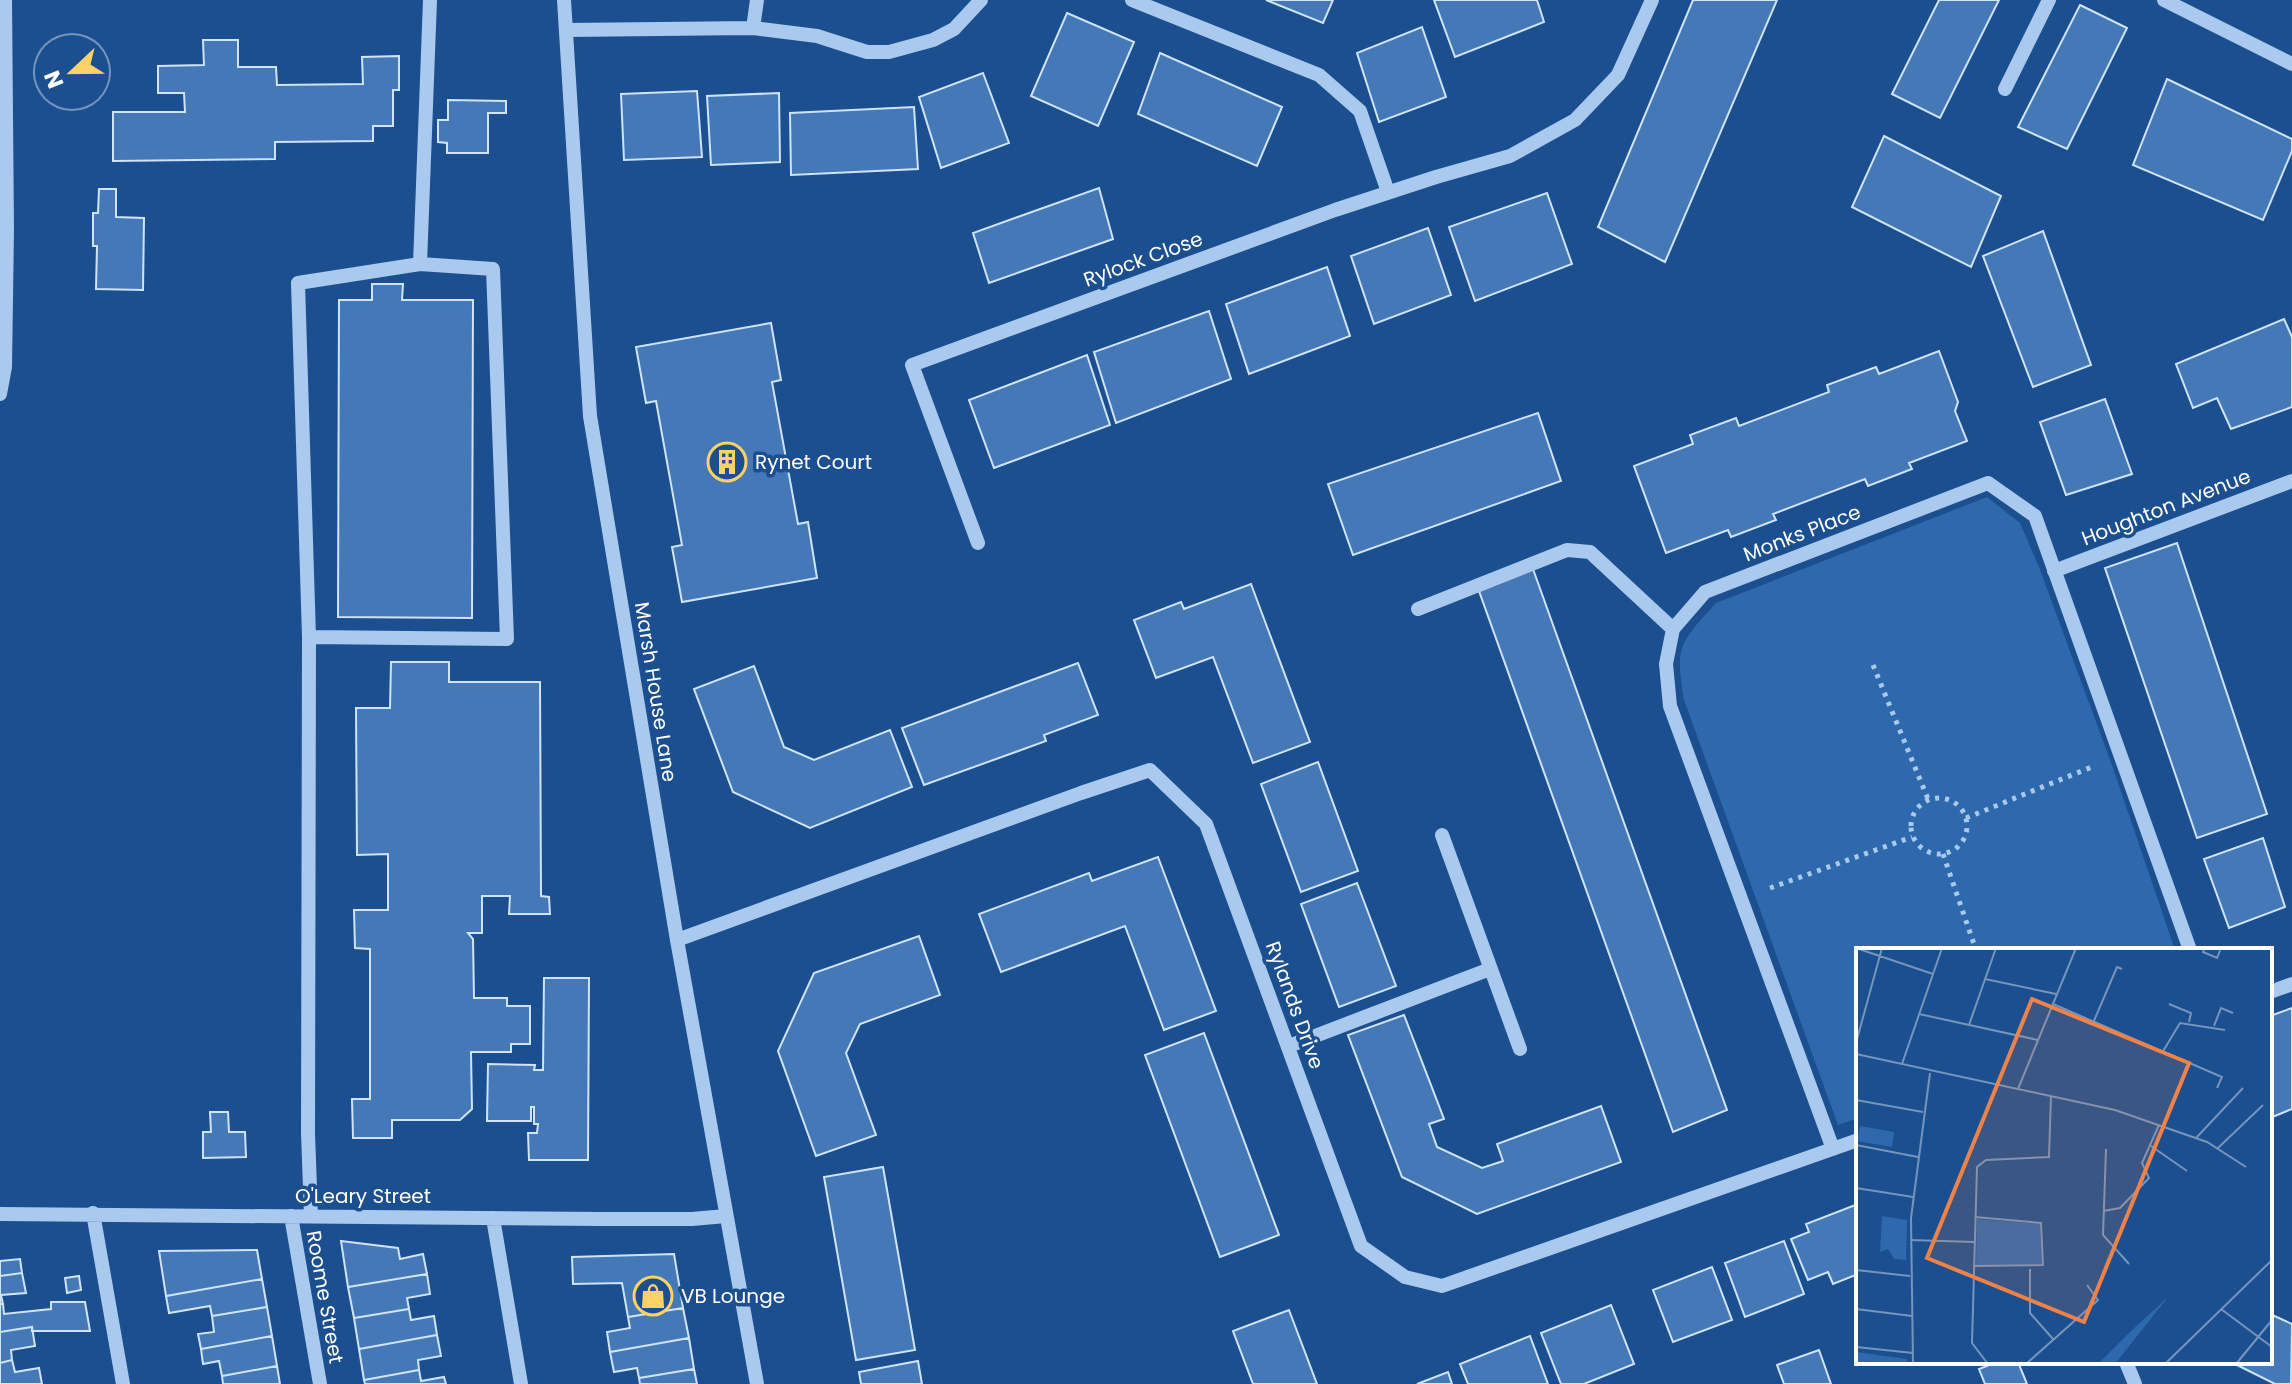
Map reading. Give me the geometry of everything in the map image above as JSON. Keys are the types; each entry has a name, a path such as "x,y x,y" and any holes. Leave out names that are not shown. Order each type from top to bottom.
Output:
{"street":[{"path":"0,394 5,367 5,0"},
{"path":"420,264 430,0"},
{"name":"Marsh House Lane","path":"564,0 590,416 677,940 757,1384"},
{"path":"753,28 757,0"},
{"path":"566,30 753,28 817,36 867,52 889,52 909,48 954,29 981,0"},
{"path":"1132,0 1319,75 1360,111 1388,192"},
{"name":"Rylock Close","path":"978,543 912,365 1388,192 1510,156 1575,120 1618,75 1652,0"},
{"path":"2005,89 2049,0"},
{"path":"2164,0 2292,64"},
{"path":"309,637 507,639 493,269 420,264 298,283 309,637 308,1133 311,1216"},
{"name":"Houghton Avenue","path":"2054,571 2292,481"},
{"name":"Monks Place","path":"1673,629 1705,592 1988,483 2035,516 2189,948"},
{"path":"1418,609 1567,550 1590,552 1673,629 1666,664 1670,706 1833,1149"},
{"name":"Rylands Drive","path":"677,940 1150,770 1206,824 1361,1246 1405,1277 1442,1286 1856,1141"},
{"path":"1442,835 1520,1049"},
{"path":"1289,1046 1490,969"},
{"path":"2272,991 2292,984"},
{"path":"93,1213 123,1384"},
{"name":"O'Leary Street","path":"0,1214 692,1219 726,1216"},
{"name":"Roome Street","path":"291,1216 320,1384"},
{"path":"493,1218 521,1384"},
{"path":"2127,1364 2135,1384"}],"path":[{"path":"1873,665 1928,799"},
{"path":"1966,818 2121,755"},
{"path":"1946,798 1955,802 1966,818 1965,837 1952,851 1943,854 1925,851 1912,837 1914,811 1928,799 1946,798"},
{"path":"1742,898 1912,837"},
{"path":"1943,854 1975,948"}],"shaded area":[{"path":"1987,497 2020,523 2039,567 2113,768 2174,948 1856,948 1856,1119 1838,1125 1684,700 1680,667 1683,646 1716,603"}],"building":[{"path":"1266,0 1333,0 1323,23"},
{"path":"1434,0 1537,0 1544,22 1455,57"},
{"path":"1693,0 1777,0 1665,262 1598,227"},
{"path":"1939,0 1999,0 1940,118 1892,94"},
{"path":"2080,5 2127,28 2067,149 2018,127"},
{"path":"1067,13 1134,42 1098,126 1031,96"},
{"path":"1422,27 1446,97 1379,122 1357,53"},
{"path":"203,40 238,40 238,67 276,67 277,85 363,84 362,57 399,56 399,90 393,90 393,126 373,126 373,141 275,142 275,159 113,161 113,112 185,112 184,93 158,93 158,66 204,65"},
{"path":"1160,53 1282,107 1257,166 1138,114"},
{"path":"983,73 1009,143 941,168 919,97"},
{"path":"2167,79 2292,139 2292,151 2263,220 2133,165"},
{"path":"697,91 702,157 624,160 621,94"},
{"path":"779,93 780,162 711,165 707,96"},
{"path":"448,100 506,101 506,113 488,113 488,153 447,153 447,143 438,142 438,120 448,120"},
{"path":"914,107 918,169 791,175 790,113"},
{"path":"1884,136 2001,196 1971,267 1852,207"},
{"path":"1099,188 1113,239 989,283 973,233"},
{"path":"99,189 116,189 116,217 144,218 143,290 96,289 97,246 93,246 93,213 98,213"},
{"path":"1547,193 1572,264 1475,301 1449,227"},
{"path":"1428,228 1451,295 1374,324 1351,256"},
{"path":"2043,231 2091,365 2033,387 1983,256"},
{"path":"1327,267 1350,336 1249,374 1226,304"},
{"path":"372,284 403,284 402,300 473,300 472,618 338,617 339,300 372,300"},
{"path":"1209,311 1231,379 1116,423 1094,352"},
{"path":"2284,319 2292,337 2292,407 2231,429 2217,398 2193,408 2176,364"},
{"name":"Rynet Court","path":"771,323 781,380 772,382 798,524 808,522 817,578 682,602 672,547 682,545 656,401 646,403 636,347"},
{"path":"1939,351 1958,402 1955,411 1967,441 1909,463 1912,469 1868,486 1865,479 1773,514 1776,520 1731,537 1728,530 1666,553 1634,466 1693,444 1690,435 1736,418 1739,426 1829,392 1827,385 1876,367 1879,374"},
{"path":"1087,355 1110,425 994,468 969,400"},
{"path":"2105,399 2132,474 2066,495 2040,422"},
{"path":"1538,413 1561,481 1353,555 1328,484"},
{"path":"2177,543 2267,814 2197,838 2105,568"},
{"path":"1533,569 1727,1110 1673,1132 1479,591"},
{"path":"1251,584 1310,742 1253,763 1213,657 1156,678 1134,620 1181,602 1184,609"},
{"path":"391,662 449,662 449,682 540,682 541,896 549,897 550,914 509,914 510,896 482,896 482,933 468,933 473,939 474,998 507,998 507,1006 530,1006 530,1044 511,1044 511,1052 471,1052 472,1109 460,1120 392,1120 392,1138 353,1138 352,1099 370,1099 370,949 355,948 354,910 388,910 388,854 357,855 356,708 390,708"},
{"path":"1078,663 1098,715 1044,735 1046,741 924,785 902,728"},
{"path":"754,666 784,747 814,760 890,730 912,787 810,828 733,792 694,689"},
{"path":"1318,762 1358,871 1301,892 1261,784"},
{"path":"2263,838 2285,907 2229,928 2204,859"},
{"path":"1158,857 1216,1011 1164,1030 1125,926 1001,972 979,914 1089,873 1092,881"},
{"path":"1357,883 1396,986 1339,1007 1301,904"},
{"path":"919,936 940,995 860,1024 846,1053 876,1135 816,1156 778,1051 814,973"},
{"path":"544,978 589,978 588,1160 529,1160 528,1133 537,1133 538,1124 534,1124 534,1107 531,1107 531,1121 487,1121 488,1064 535,1065 534,1070 543,1070"},
{"path":"2292,1008 2292,1109 2272,1117 2272,1015"},
{"path":"1404,1015 1444,1119 1429,1124 1437,1147 1482,1168 1503,1161 1497,1144 1601,1106 1621,1162 1477,1214 1402,1177 1348,1035"},
{"path":"1204,1033 1279,1235 1220,1257 1145,1055"},
{"path":"210,1112 228,1112 229,1132 245,1132 246,1157 203,1158 203,1132 211,1132"},
{"path":"883,1167 915,1350 856,1360 824,1177"},
{"path":"1856,1205 1856,1275 1833,1284 1828,1272 1808,1280 1791,1239 1809,1232 1806,1224"},
{"path":"341,1241 398,1248 400,1259 423,1254 427,1274 348,1287"},
{"path":"1784,1241 1804,1294 1745,1317 1725,1263"},
{"path":"257,1250 262,1279 166,1296 159,1251"},
{"name":"VB Lounge","path":"674,1254 683,1308 628,1317 622,1283 573,1284 572,1257"},
{"path":"20,1259 22,1273 0,1276 0,1261"},
{"path":"1712,1267 1732,1320 1673,1342 1653,1290"},
{"path":"22,1273 26,1293 1,1295 3,1304 0,1304 0,1276"},
{"path":"427,1274 430,1294 407,1298 409,1309 354,1318 348,1287"},
{"path":"79,1276 81,1290 67,1293 65,1278"},
{"path":"262,1279 267,1307 212,1316 210,1306 169,1313 166,1296"},
{"path":"51,1302 85,1302 90,1331 32,1331 32,1327 0,1332 0,1304 3,1304 4,1314 51,1309"},
{"path":"1611,1305 1634,1364 1584,1384 1561,1384 1541,1333"},
{"path":"267,1307 272,1336 201,1349 198,1334 214,1332 212,1316"},
{"path":"683,1308 689,1338 610,1352 607,1332 630,1328 628,1317"},
{"path":"409,1309 411,1320 434,1316 437,1335 359,1349 354,1318"},
{"path":"1289,1310 1317,1384 1253,1384 1233,1331"},
{"path":"2272,1315 2292,1324 2291,1384 2275,1384 2235,1364 2272,1364"},
{"path":"32,1327 35,1346 11,1350 12,1360 0,1363 0,1332"},
{"path":"437,1335 441,1356 418,1360 419,1370 364,1380 359,1349"},
{"path":"272,1336 277,1366 222,1376 219,1361 203,1364 201,1349"},
{"path":"1530,1336 1548,1384 1468,1384 1460,1364"},
{"path":"689,1338 694,1369 639,1378 637,1368 614,1372 610,1352"},
{"path":"1819,1350 1831,1384 1784,1384 1777,1365"},
{"path":"12,1360 15,1372 39,1368 42,1384 0,1384 0,1363"},
{"path":"918,1361 922,1384 861,1384 859,1372"},
{"path":"1992,1364 2019,1364 2027,1384 1985,1384 1979,1369"},
{"path":"277,1366 280,1384 223,1384 222,1376"},
{"path":"694,1369 697,1384 640,1384 639,1378"},
{"path":"419,1370 421,1381 444,1377 446,1384 365,1384 364,1380"},
{"path":"1448,1372 1452,1384 1417,1384"}],"place":[{"name":"Rynet Court","path":"727,462"},
{"name":"VB Lounge","path":"653,1296"}]}
